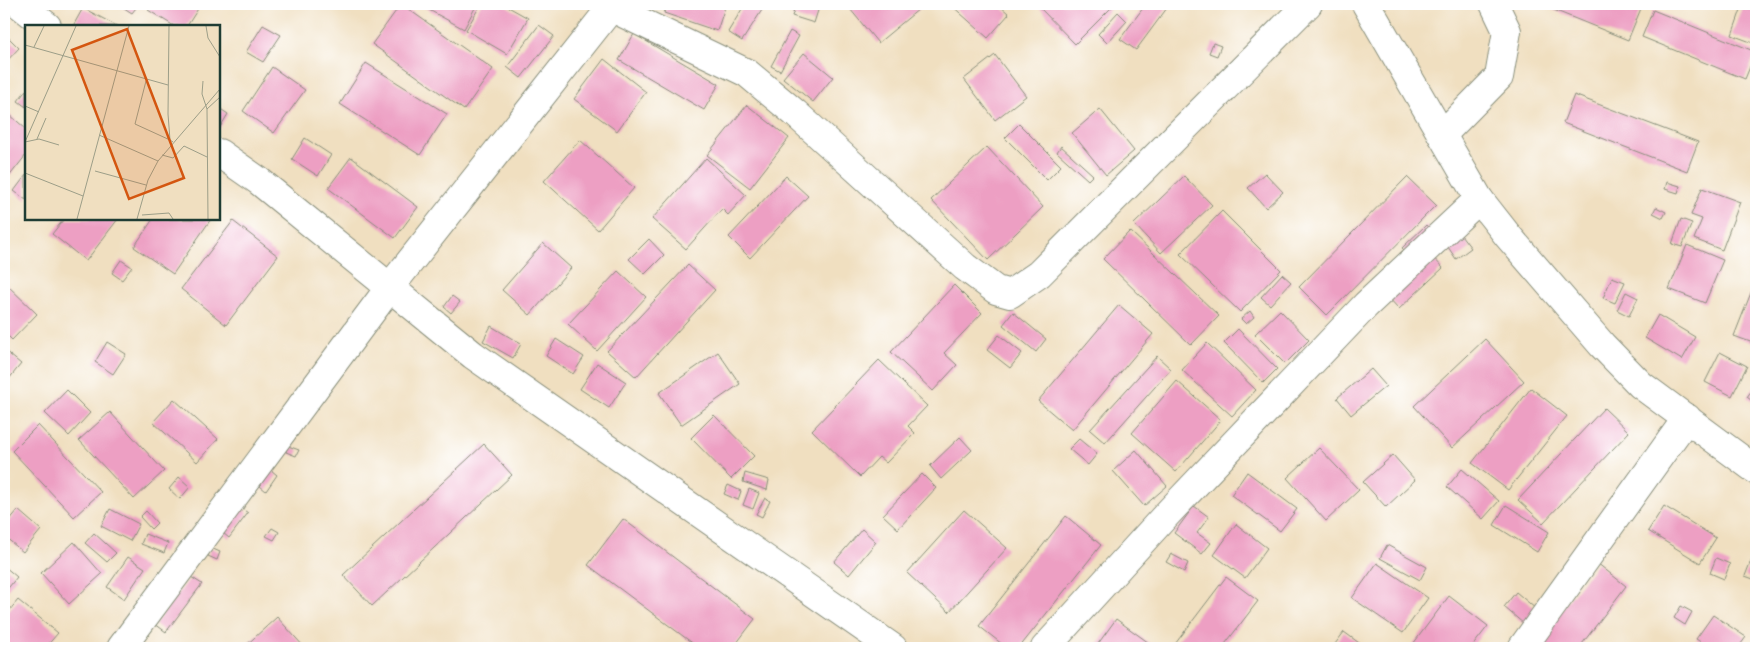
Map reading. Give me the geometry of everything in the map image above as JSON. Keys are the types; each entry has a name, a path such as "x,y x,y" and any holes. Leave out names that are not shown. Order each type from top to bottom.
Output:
{"street":[{"path":"19,4 46,25"},
{"path":"121,648 390,287 613,6 747,73 795,113 965,267 996,290 1010,294 1039,274 1308,4"},
{"path":"1366,4 1479,198 1602,345 1641,385 1756,470"},
{"path":"1442,136 1499,78 1507,31 1494,4"},
{"path":"220,154 259,181 473,355 893,648"},
{"path":"1045,648 1168,514 1366,305 1479,198"},
{"path":"1522,648 1687,418"}],"building":[{"path":"118,4 139,4 132,13"},
{"path":"152,4 201,4 188,25 172,25 148,10"},
{"path":"401,4 493,69 464,110 372,44"},
{"path":"418,4 477,4 464,29"},
{"path":"481,4 503,4 528,18 507,54 466,30"},
{"path":"668,4 726,4 717,31 664,13"},
{"path":"745,4 751,4 762,10 742,41 728,32"},
{"path":"796,4 820,4 814,23 792,16"},
{"path":"857,4 925,4 878,43 850,9"},
{"path":"950,4 998,4 1009,14 988,38"},
{"path":"1042,4 1115,4 1075,44 1039,7"},
{"path":"1146,4 1170,4 1136,50 1120,39"},
{"path":"1539,4 1637,4 1642,6 1628,40"},
{"path":"1743,4 1756,4 1756,44 1732,35"},
{"path":"83,8 115,25 74,25"},
{"path":"1653,10 1756,52 1745,79 1642,37"},
{"path":"1118,12 1127,21 1107,43 1098,34"},
{"path":"263,25 281,35 263,62 246,52"},
{"path":"539,25 554,36 521,78 507,67"},
{"path":"790,31 799,36 780,71 771,66"},
{"path":"4,33 19,48 4,64"},
{"path":"634,34 719,84 704,110 619,60"},
{"path":"1213,43 1221,46 1217,56 1209,53"},
{"path":"804,53 833,77 813,102 783,78"},
{"path":"995,55 1026,96 995,120 964,79"},
{"path":"604,59 646,92 617,131 574,99"},
{"path":"366,63 447,114 420,155 340,104"},
{"path":"272,67 305,90 274,133 243,111"},
{"path":"25,91 25,106 18,101"},
{"path":"1574,95 1698,142 1687,171 1563,123"},
{"path":"747,105 789,138 750,188 707,155"},
{"path":"220,109 228,114 220,127"},
{"path":"1100,109 1134,151 1106,175 1072,133"},
{"path":"9,114 25,128 25,156 4,183 4,119"},
{"path":"1019,124 1061,166 1047,180 1005,138"},
{"path":"305,138 331,155 318,176 292,159"},
{"path":"580,140 634,188 598,230 544,181"},
{"path":"1061,146 1093,175 1088,180 1057,152"},
{"path":"987,147 1043,207 988,260 931,200"},
{"path":"351,157 418,207 395,238 328,188"},
{"path":"706,158 746,195 728,215 722,209 686,249 652,219"},
{"path":"1265,173 1283,192 1266,208 1248,188"},
{"path":"25,176 25,199 14,191"},
{"path":"786,176 808,196 750,258 729,237"},
{"path":"1184,176 1212,205 1161,253 1134,224"},
{"path":"1407,177 1436,205 1327,315 1299,287"},
{"path":"1667,182 1680,186 1678,193 1665,189"},
{"path":"1702,188 1740,202 1722,250 1694,239 1702,219 1691,215"},
{"path":"1656,207 1666,212 1663,218 1653,213"},
{"path":"1222,211 1281,270 1240,312 1180,254"},
{"path":"1681,219 1692,223 1682,247 1672,244"},
{"path":"63,220 117,220 86,261 52,234"},
{"path":"152,220 210,220 173,274 134,247"},
{"path":"233,221 278,256 226,325 181,289"},
{"path":"1426,225 1433,233 1409,255 1402,248"},
{"path":"1130,231 1219,316 1191,345 1103,259"},
{"path":"1458,231 1471,248 1456,259 1444,241"},
{"path":"649,239 664,255 645,274 629,259"},
{"path":"543,243 571,268 530,315 502,290"},
{"path":"1687,245 1723,260 1705,303 1669,289"},
{"path":"1431,255 1443,268 1399,309 1387,296"},
{"path":"121,260 132,267 122,280 112,273"},
{"path":"688,265 715,290 636,377 607,351"},
{"path":"618,271 646,297 597,351 568,324"},
{"path":"1282,274 1291,282 1270,305 1261,297"},
{"path":"1612,277 1625,282 1615,303 1603,298"},
{"path":"1756,280 1756,344 1734,336"},
{"path":"4,282 37,314 12,340 4,332"},
{"path":"954,285 982,313 944,353 957,365 933,391 891,352"},
{"path":"1626,292 1638,298 1629,316 1617,310"},
{"path":"452,296 460,302 451,313 444,307"},
{"path":"1119,305 1153,334 1072,430 1038,401"},
{"path":"1280,310 1309,340 1285,364 1255,334"},
{"path":"1250,311 1254,317 1246,324 1241,319"},
{"path":"1013,312 1046,339 1036,352 1003,325"},
{"path":"1658,315 1695,337 1682,360 1645,338"},
{"path":"491,326 521,344 513,358 483,341"},
{"path":"1238,329 1277,369 1263,383 1224,343"},
{"path":"999,335 1022,353 1010,368 987,350"},
{"path":"556,339 584,357 573,374 546,356"},
{"path":"1485,339 1524,381 1452,448 1414,406"},
{"path":"107,342 126,354 113,374 95,362"},
{"path":"1207,343 1256,390 1232,416 1182,370"},
{"path":"4,350 21,364 4,385"},
{"path":"718,352 740,384 681,425 659,393"},
{"path":"1720,352 1747,366 1732,396 1705,382"},
{"path":"1157,356 1171,369 1105,443 1090,430"},
{"path":"879,360 927,406 908,426 915,433 886,463 879,457 860,477 812,430"},
{"path":"597,363 626,382 609,408 580,389"},
{"path":"1371,369 1386,386 1351,415 1337,398"},
{"path":"1177,381 1221,420 1176,472 1132,433"},
{"path":"1756,384 1756,404 1747,397"},
{"path":"1531,388 1567,416 1508,490 1472,463"},
{"path":"67,390 90,413 69,436 45,413"},
{"path":"174,399 218,439 197,462 153,422"},
{"path":"1604,408 1629,432 1543,523 1518,500"},
{"path":"110,412 164,471 134,499 79,440"},
{"path":"714,415 754,456 731,479 691,438"},
{"path":"38,425 101,492 74,517 12,451"},
{"path":"960,437 972,450 941,479 930,466"},
{"path":"1079,439 1097,454 1088,465 1069,449"},
{"path":"484,444 512,475 372,606 343,575"},
{"path":"288,446 299,450 296,456 286,452"},
{"path":"1319,448 1359,490 1326,521 1287,478"},
{"path":"1136,450 1167,486 1144,506 1113,471"},
{"path":"1393,455 1415,480 1386,507 1363,482"},
{"path":"1462,469 1499,501 1483,519 1447,487"},
{"path":"271,470 277,475 266,491 260,486"},
{"path":"1247,472 1297,509 1280,531 1231,495"},
{"path":"745,473 769,480 767,490 743,482"},
{"path":"922,474 936,488 898,529 883,515"},
{"path":"179,477 190,487 180,499 169,489"},
{"path":"728,485 741,491 738,500 724,494"},
{"path":"749,489 759,493 753,509 743,505"},
{"path":"765,498 770,501 762,517 756,514"},
{"path":"1506,505 1549,532 1537,552 1494,525"},
{"path":"1194,506 1209,517 1197,533 1211,543 1202,554 1174,533"},
{"path":"1664,506 1716,538 1700,563 1648,531"},
{"path":"241,508 248,513 229,538 223,533"},
{"path":"110,509 139,524 130,541 101,526"},
{"path":"18,510 41,530 23,552 4,536 4,527"},
{"path":"964,510 1007,548 949,612 907,573"},
{"path":"146,511 157,523 151,529 140,517"},
{"path":"1066,516 1101,545 1019,648 1007,648 979,626"},
{"path":"623,519 755,619 733,648 699,648 588,565"},
{"path":"1236,524 1267,548 1245,578 1214,555"},
{"path":"272,528 279,532 274,540 266,536"},
{"path":"862,529 876,542 849,575 834,562"},
{"path":"94,533 116,553 107,562 85,543"},
{"path":"145,534 168,543 164,553 141,544"},
{"path":"74,542 102,574 69,604 41,573"},
{"path":"1387,545 1427,567 1420,580 1380,558"},
{"path":"211,548 220,552 217,560 208,556"},
{"path":"1171,554 1188,563 1184,572 1166,562"},
{"path":"128,557 145,568 124,599 107,587"},
{"path":"1716,558 1730,564 1724,579 1710,573"},
{"path":"1752,558 1756,560 1756,580 1745,576"},
{"path":"1377,563 1428,598 1403,633 1352,598"},
{"path":"1597,563 1626,586 1579,648 1532,648"},
{"path":"4,566 17,577 5,592 4,590"},
{"path":"191,577 202,584 166,632 155,624"},
{"path":"1226,577 1258,601 1222,648 1172,648"},
{"path":"1516,592 1536,609 1524,624 1504,607"},
{"path":"1449,596 1488,626 1471,648 1410,648"},
{"path":"18,600 58,633 45,648 4,648 4,617"},
{"path":"1681,606 1692,612 1685,625 1674,618"},
{"path":"1713,615 1746,637 1738,648 1710,648 1696,639"},
{"path":"277,617 305,648 243,648"},
{"path":"1116,619 1156,648 1095,648"},
{"path":"1344,632 1366,648 1332,648"}]}
